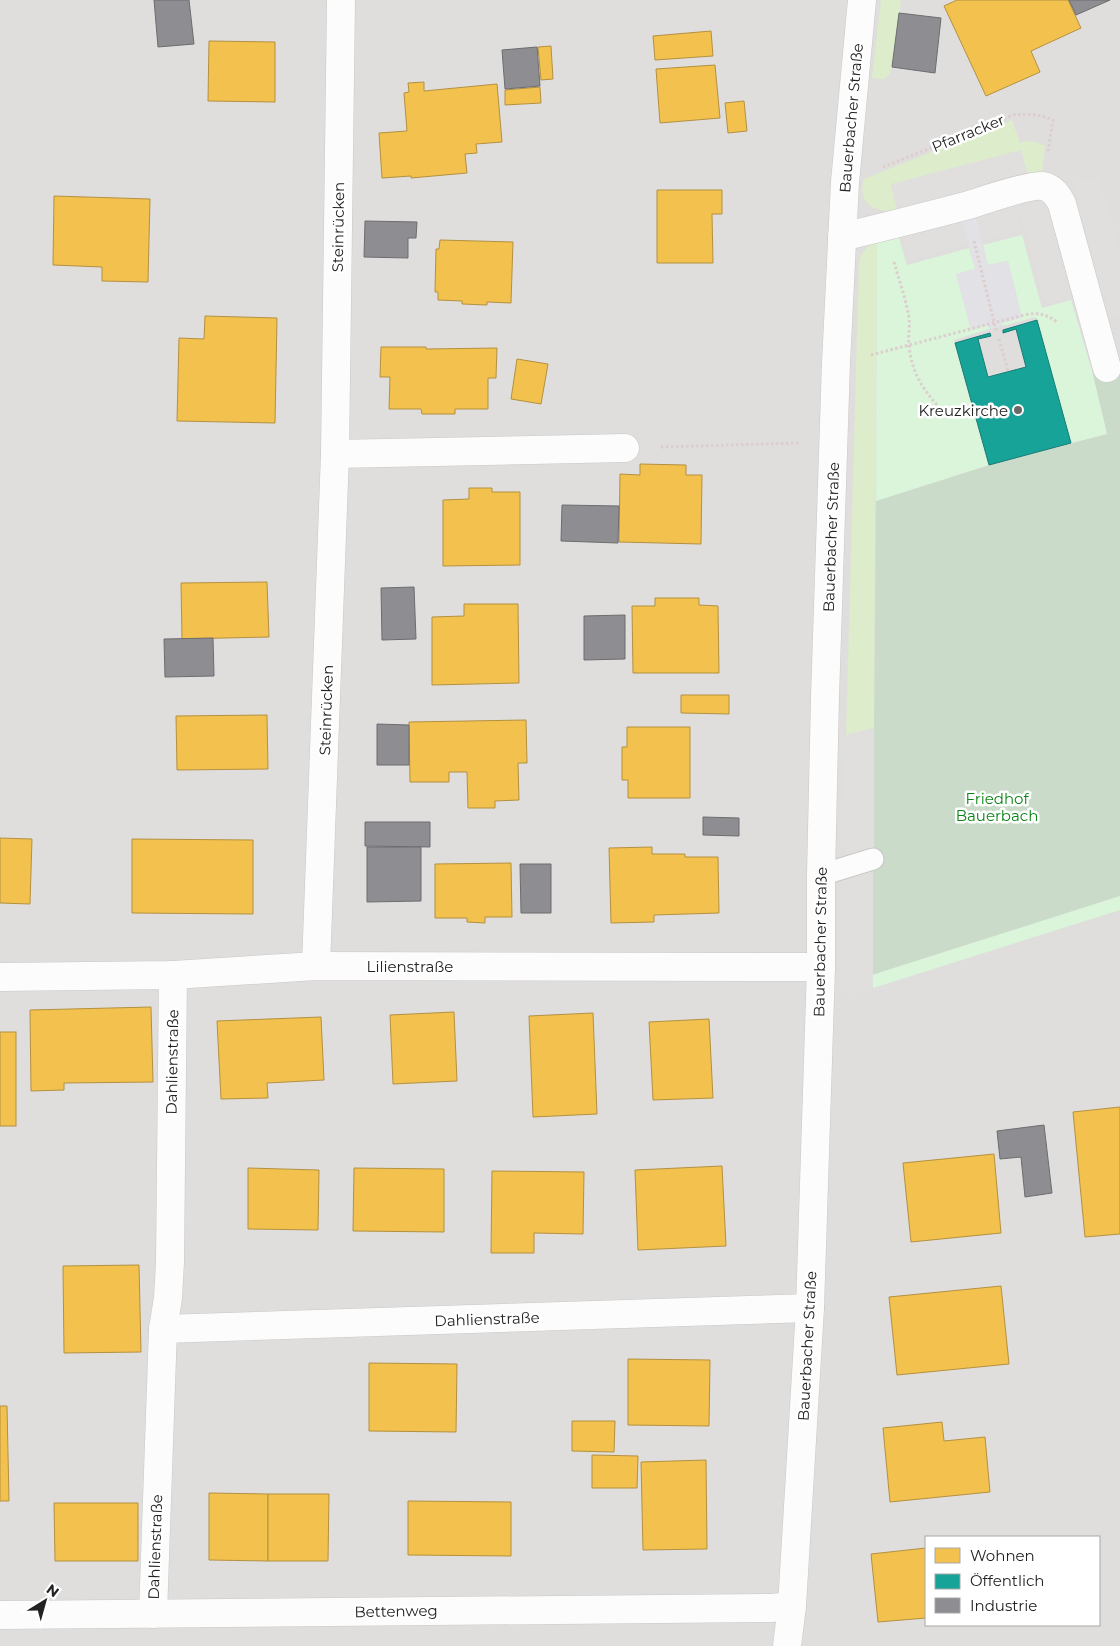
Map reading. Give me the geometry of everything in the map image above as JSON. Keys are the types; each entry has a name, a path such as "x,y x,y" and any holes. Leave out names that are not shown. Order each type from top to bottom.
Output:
{"street":[{"name":"Steinrücken","path":"316,966 335,454 341,0"},
{"name":"Bauerbacher Straße","path":"788,1646 810,1308 821,967 825,697 836,363 845,182 862,0"},
{"path":"842,237 1037,186 1045,186 1056,193 1062,204 1107,368"},
{"path":"335,454 625,448"},
{"name":"Lilienstraße","path":"0,977 173,975 316,966 821,967"},
{"name":"Dahlienstraße","path":"153,1614 163,1329 168,1298 170,1262 173,975"},
{"name":"Dahlienstraße","path":"163,1329 810,1308"},
{"name":"Bettenweg","path":"0,1616 792,1606"}],"lane":[{"path":"821,875 874,859"}],"path":[{"name":"Pfarracker","path":"885,166 1013,116 1029,114 1045,116 1053,120"},
{"path":"966,206 996,330"},
{"path":"884,226 909,318 909,345 912,365 922,387 943,411"},
{"path":"836,363 994,322 1037,313 1048,316 1057,322 1063,331 1094,323"},
{"path":"999,339 1008,371"},
{"path":"625,448 834,442"}],"shaded area":[{"path":"0,0 1120,0 1120,1646 0,1646"},
{"path":"1021,150 1028,176 897,209 891,184"},
{"path":"1099,177 1120,253 1120,314 1110,317 1073,184"},
{"path":"1044,201 1071,297 1045,304 1018,208"},
{"path":"1015,205 1021,230 982,240 975,215"},
{"path":"975,215 988,265 1008,261 1022,318 1002,323 1002,326 989,329 988,325 971,330 956,274 975,269 962,219"},
{"path":"962,219 969,244 909,260 902,235"},
{"path":"874,728 874,849 847,857 846,735"},
{"path":"873,870 873,988 847,996 847,878"}],"green space":[{"path":"881,0 901,0 892,67 890,73 884,79 872,78"},
{"path":"1012,120 1020,143 1032,142 1045,146 1042,173 1028,176 1021,151 891,185 897,209 882,210 875,208 865,200 862,187 864,179"},
{"path":"898,235 907,265 969,248 975,269 956,274 971,330 988,325 989,329 954,340 989,465 876,501 877,241"},
{"path":"1022,235 1042,308 1071,300 1092,371 1107,434 1071,443 1036,317 1002,326 1001,323 1022,317 1008,261 988,265 983,245"},
{"path":"877,241 874,728 846,735 859,264 865,250"},
{"name":"Friedhof Bauerbach","path":"1120,364 1120,896 872,975 876,501 989,465 1107,434 1092,371"},
{"path":"1120,896 1120,910 873,988 872,975"}],"building: Wohnen":[{"path":"957,0 1068,0 1081,28 1031,51 1040,72 986,96 944,6"},
{"path":"711,31 713,56 655,60 653,36"},
{"path":"209,41 275,42 275,102 208,101"},
{"path":"551,46 553,79 541,80 538,47"},
{"path":"715,65 720,118 660,123 656,69"},
{"path":"424,82 424,91 497,84 502,142 476,144 477,153 465,154 467,173 411,178 411,176 382,178 379,133 407,131 404,93 409,92 408,83"},
{"path":"540,87 541,103 505,105 505,90"},
{"path":"744,101 747,131 728,133 725,103"},
{"path":"657,190 722,190 722,214 712,214 713,263 657,263"},
{"path":"54,196 150,199 148,282 102,281 102,267 53,265"},
{"path":"440,240 513,242 511,303 487,302 487,305 462,304 462,301 438,300 438,292 435,292 436,249 439,249"},
{"path":"205,316 277,318 275,423 177,421 179,338 204,339"},
{"path":"381,347 426,347 426,349 497,348 496,378 488,378 488,409 455,409 455,414 422,414 421,409 389,409 390,377 380,377"},
{"path":"517,359 548,364 541,404 511,399"},
{"path":"640,464 686,465 686,475 702,475 701,544 619,542 620,474 640,475"},
{"path":"469,488 492,488 492,492 520,492 520,565 443,566 443,500 469,499"},
{"path":"267,582 269,637 182,639 181,583"},
{"path":"655,598 699,598 699,605 718,606 719,673 633,673 632,606 655,606"},
{"path":"464,604 518,604 519,683 432,685 432,617 464,616"},
{"path":"681,695 729,695 729,714 681,713"},
{"path":"267,715 268,769 177,770 176,716"},
{"path":"526,720 527,763 518,763 519,800 495,801 495,808 468,808 467,772 449,772 449,782 410,782 409,722"},
{"path":"627,727 690,727 690,798 628,798 628,780 622,780 622,747 627,747"},
{"path":"0,838 32,839 30,904 0,903"},
{"path":"132,839 253,840 253,914 132,913"},
{"path":"652,847 652,854 718,857 719,913 654,915 654,922 611,923 609,848"},
{"path":"511,863 512,917 485,917 485,923 467,922 467,918 435,918 435,864"},
{"path":"151,1007 153,1082 64,1083 64,1090 31,1091 30,1010"},
{"path":"454,1012 457,1081 393,1084 390,1015"},
{"path":"593,1013 597,1114 533,1117 529,1016"},
{"path":"321,1017 324,1080 267,1083 268,1098 221,1099 217,1021"},
{"path":"709,1019 713,1098 653,1100 649,1022"},
{"path":"0,1032 16,1032 16,1126 0,1126"},
{"path":"1120,1107 1120,1234 1085,1237 1073,1112"},
{"path":"994,1154 1001,1233 911,1242 903,1163"},
{"path":"722,1166 726,1246 638,1250 635,1170"},
{"path":"248,1168 319,1170 318,1230 248,1229"},
{"path":"354,1168 444,1169 444,1232 353,1231"},
{"path":"492,1171 584,1172 583,1234 534,1233 534,1253 491,1253"},
{"path":"139,1265 141,1352 64,1353 63,1266"},
{"path":"1001,1286 1009,1364 897,1375 889,1297"},
{"path":"628,1359 710,1360 709,1426 628,1425"},
{"path":"369,1363 457,1364 456,1432 369,1431"},
{"path":"0,1406 7,1406 9,1501 0,1501"},
{"path":"572,1421 615,1421 614,1452 572,1451"},
{"path":"942,1422 944,1441 985,1437 990,1492 890,1502 883,1428"},
{"path":"592,1455 638,1456 637,1488 592,1488"},
{"path":"706,1460 707,1549 643,1550 641,1462"},
{"path":"209,1493 268,1494 268,1561 209,1560"},
{"path":"268,1494 329,1494 328,1561 268,1561"},
{"path":"408,1501 511,1502 511,1556 408,1555"},
{"path":"54,1503 138,1503 138,1561 55,1561"},
{"path":"925,1548 925,1618 878,1622 871,1554"}],"building: Öffentlich":[{"name":"Kreuzkirche","path":"1037,320 1071,443 989,465 955,343 990,333 991,336 978,339 988,377 1026,367 1016,329 1003,333 1003,330"}],"building: Industrie":[{"path":"154,0 189,0 194,44 158,47"},
{"path":"1069,0 1110,0 1076,15"},
{"path":"899,13 941,18 935,73 892,67"},
{"path":"537,47 540,86 505,89 502,50"},
{"path":"365,221 417,222 416,238 408,238 408,258 364,257"},
{"path":"562,505 619,506 618,543 561,541"},
{"path":"414,587 416,639 382,640 381,588"},
{"path":"625,615 625,659 584,660 584,616"},
{"path":"213,638 214,676 165,677 164,639"},
{"path":"377,724 409,725 409,765 377,765"},
{"path":"703,817 739,818 739,836 703,835"},
{"path":"365,822 430,822 430,847 365,846"},
{"path":"367,847 421,847 421,901 367,902"},
{"path":"520,864 551,864 551,913 521,913"},
{"path":"1044,1125 1052,1193 1025,1197 1021,1157 1000,1159 997,1131"}],"place":[{"name":"Kreuzkirche","path":"1018,410"}]}
